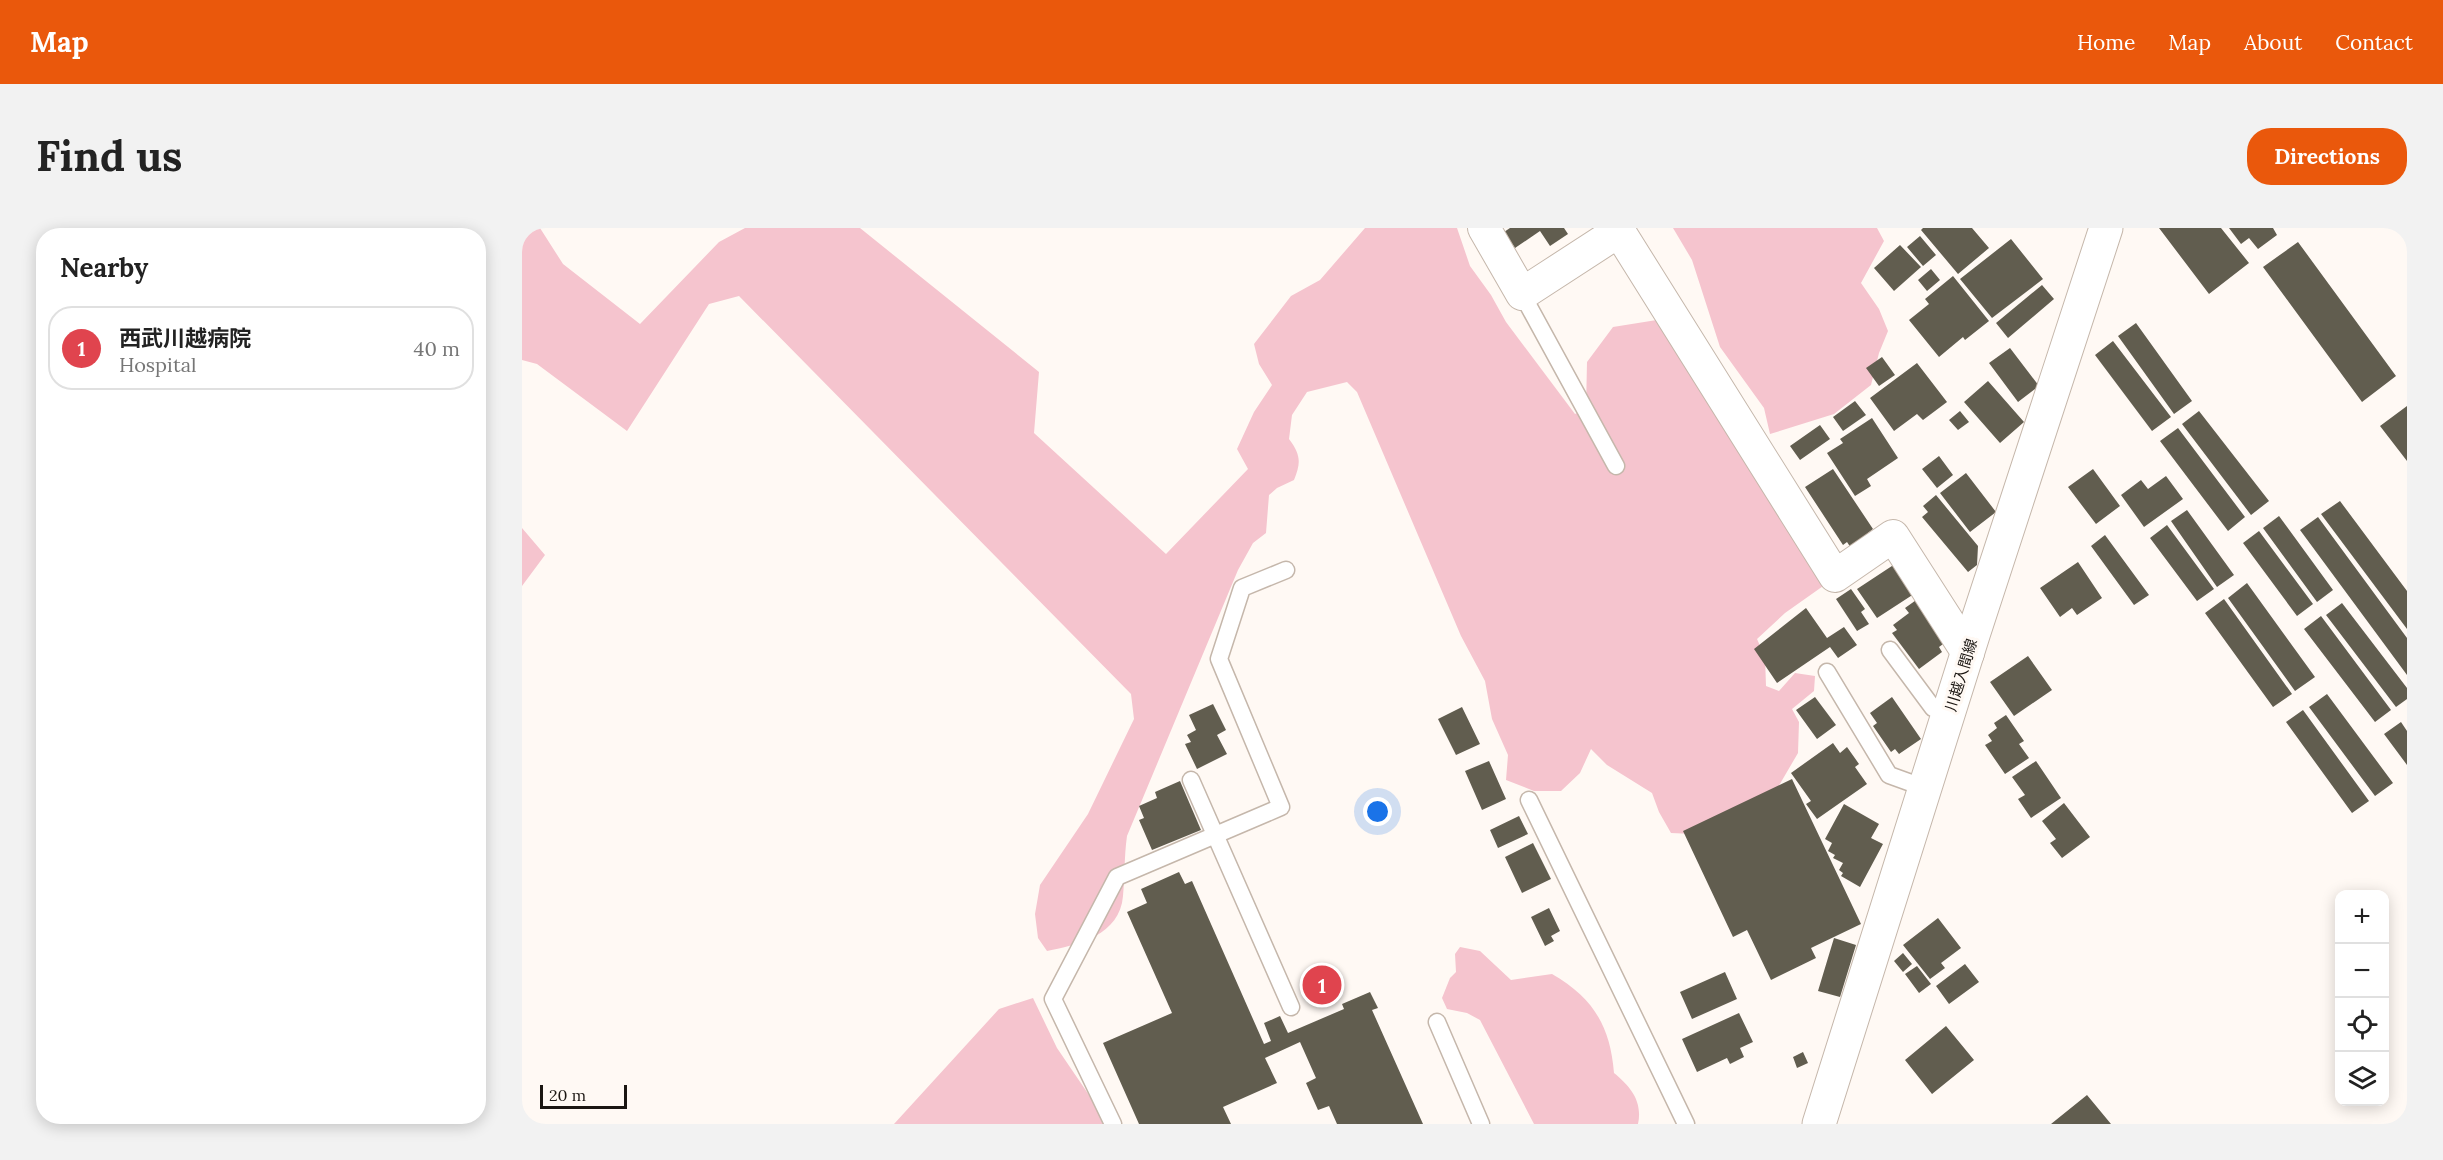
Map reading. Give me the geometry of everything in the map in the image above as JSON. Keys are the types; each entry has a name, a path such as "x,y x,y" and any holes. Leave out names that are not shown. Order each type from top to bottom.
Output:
{"main road":[{"name":"川越入間線","path":"1819,1124 2106,228"}],"street":[{"path":"1484,228 1522,294 1618,229 1835,576 1893,536 1968,653"}],"lane":[{"path":"1522,294 1616,466"},
{"path":"1113,1124 1053,999 1117,877 1281,807 1219,659 1242,588 1286,570"},
{"path":"1890,650 1933,708 1949,713"},
{"path":"1827,672 1889,775 1925,788"},
{"path":"1191,780 1291,1007"},
{"path":"1529,800 1686,1124"},
{"path":"1437,1022 1481,1124"}],"shaded area":[{"path":"522,228 540,228 563,264 640,324 719,242 745,228 860,228 1039,372 1034,433 1166,554 1248,469 1237,449 1254,412 1272,385 1259,364 1254,344 1291,296 1320,280 1365,228 1457,228 1470,266 1491,295 1506,322 1575,414 1586,409 1587,362 1613,327 1663,319 1826,584 1785,613 1757,639 1765,657 1766,686 1779,691 1795,673 1815,676 1814,691 1792,709 1799,722 1798,753 1767,806 1715,835 1671,833 1659,812 1652,793 1607,765 1591,749 1580,773 1561,791 1534,791 1506,780 1508,755 1492,719 1485,681 1461,636 1357,392 1347,382 1307,392 1292,415 1289,439 1299,459 1294,480 1277,488 1269,495 1266,533 1253,543 1238,570 1127,836 1120,909 1106,929 1096,936 1047,951 1038,938 1035,914 1040,885 1088,814 1134,719 1131,694 739,296 709,304 627,431 537,364 522,360"},
{"path":"1673,228 1877,228 1884,241 1861,283 1879,309 1888,331 1879,353 1871,385 1834,414 1770,434 1764,408 1720,347 1692,260"},
{"path":"522,528 545,555 522,586"},
{"path":"1460,947 1480,951 1511,980 1552,974 1589,1003 1597,1014 1608,1041 1614,1073 1630,1089 1637,1101 1638,1124 1534,1124 1480,1020 1467,1013 1447,1009 1442,998 1450,978 1456,972 1455,954"},
{"path":"1033,998 1057,1048 1091,1098 1104,1124 894,1124 999,1009"}],"building":[{"path":"1510,228 1564,228 1568,234 1550,246 1540,231 1515,248 1504,232"},
{"path":"1923,228 1972,228 1989,248 1958,274 1921,230"},
{"path":"2159,228 2221,228 2249,263 2209,294"},
{"path":"2229,228 2273,228 2277,235 2258,249 2249,238 2241,244"},
{"path":"1920,236 1936,255 1923,266 1907,247"},
{"path":"2011,239 2043,279 1992,318 1960,279"},
{"path":"2298,242 2396,376 2362,402 2263,267"},
{"path":"1900,245 1921,267 1894,291 1874,268"},
{"path":"1931,269 1940,280 1927,291 1918,280"},
{"path":"1953,276 1989,321 1965,340 1963,337 1939,357 1909,320 1929,304 1925,299"},
{"path":"2042,285 2054,299 2008,338 1996,323"},
{"path":"2136,323 2192,401 2174,414 2118,336"},
{"path":"2113,341 2171,417 2152,431 2095,355"},
{"path":"2010,348 2039,386 2018,402 1989,363"},
{"path":"1882,357 1895,375 1879,386 1866,368"},
{"path":"1917,363 1947,402 1923,420 1917,414 1894,431 1870,398"},
{"path":"1988,381 2024,422 2000,443 1964,402"},
{"path":"1855,401 1866,415 1843,431 1833,417"},
{"path":"2407,406 2407,461 2380,426"},
{"path":"1960,411 1969,422 1958,430 1949,420"},
{"path":"2199,411 2269,501 2251,515 2182,424"},
{"path":"1872,418 1898,458 1867,479 1871,486 1855,496 1827,453 1843,443 1840,439"},
{"path":"1820,425 1830,439 1800,460 1790,446"},
{"path":"2178,428 2245,517 2228,531 2160,441"},
{"path":"1939,456 1953,475 1937,488 1922,469"},
{"path":"1833,469 1873,529 1868,533 1872,539 1853,551 1847,542 1843,545 1805,487"},
{"path":"2093,469 2120,506 2096,524 2068,487"},
{"path":"1966,473 1996,512 1970,532 1940,493"},
{"path":"2166,476 2183,499 2144,527 2121,495 2141,480 2148,489"},
{"path":"1936,495 1978,546 1977,565 1968,572 1922,517 1928,512 1923,506"},
{"path":"2340,501 2407,591 2407,629 2321,514"},
{"path":"2187,510 2234,575 2217,587 2171,521"},
{"path":"2279,516 2333,590 2317,602 2263,528"},
{"path":"2318,517 2407,638 2407,675 2300,530"},
{"path":"2167,525 2214,589 2197,601 2150,538"},
{"path":"2259,531 2313,604 2297,616 2243,543"},
{"path":"2105,535 2149,595 2134,605 2091,546"},
{"path":"1898,562 1917,592 1877,618 1857,589"},
{"path":"2078,562 2102,598 2077,615 2072,608 2060,617 2040,588"},
{"path":"2247,583 2315,677 2295,691 2228,598"},
{"path":"1851,589 1865,609 1861,612 1869,624 1857,631 1836,599"},
{"path":"1919,598 1950,639 1939,647 1942,652 1919,669 1892,633 1897,630 1893,625 1909,613 1905,608"},
{"path":"2224,599 2292,694 2273,707 2205,613"},
{"path":"2342,603 2407,688 2407,699 2396,707 2326,615"},
{"path":"1806,608 1827,638 1844,627 1857,645 1838,658 1830,647 1777,683 1754,649"},
{"path":"2321,616 2391,710 2375,722 2304,629"},
{"path":"2028,656 2052,690 2014,716 1990,682"},
{"path":"2327,694 2393,783 2375,796 2309,707"},
{"path":"1815,697 1836,725 1817,739 1796,710"},
{"path":"1892,697 1921,739 1899,754 1895,749 1891,752 1873,726 1877,723 1870,713"},
{"path":"1213,704 1226,730 1217,735 1227,754 1197,769 1185,744 1191,742 1187,735 1196,730 1189,715"},
{"path":"1462,707 1480,744 1456,755 1438,719"},
{"path":"2303,710 2369,801 2352,813 2286,722"},
{"path":"2006,715 2024,741 2019,744 2029,758 2005,774 1985,745 1992,741 1988,735 1997,728 1994,723"},
{"path":"2401,722 2407,731 2407,765 2384,734"},
{"path":"1833,743 1840,753 1847,747 1859,764 1855,767 1867,784 1817,819 1806,804 1811,801 1791,773"},
{"path":"1489,761 1506,799 1482,810 1465,771"},
{"path":"2036,761 2061,798 2031,818 2018,799 2025,795 2012,777"},
{"path":"1792,779 1861,924 1811,948 1816,958 1771,980 1747,930 1733,937 1683,831"},
{"path":"1180,781 1201,830 1152,850 1139,820 1144,818 1139,806 1157,798 1155,792"},
{"path":"2064,803 2090,837 2062,858 2050,843 2056,839 2042,821"},
{"path":"1844,804 1879,824 1871,838 1883,844 1860,887 1841,876 1843,873 1839,870 1843,863 1833,858 1835,855 1828,851 1832,843 1825,839"},
{"path":"1519,816 1528,834 1498,848 1490,830"},
{"path":"1533,843 1551,879 1522,893 1505,857"},
{"path":"1179,872 1185,884 1192,881 1264,1044 1271,1041 1264,1023 1280,1016 1288,1033 1344,1009 1342,1004 1370,992 1378,1008 1372,1010 1423,1124 1337,1124 1329,1106 1318,1110 1306,1083 1316,1078 1300,1042 1265,1058 1277,1083 1223,1107 1231,1124 1139,1124 1103,1043 1172,1013 1127,912 1147,903 1141,889"},
{"path":"1549,908 1560,931 1551,936 1554,941 1545,946 1531,917"},
{"path":"1938,918 1961,948 1941,963 1945,968 1930,979 1903,945"},
{"path":"1834,938 1856,945 1840,997 1818,991"},
{"path":"1903,953 1912,964 1903,972 1894,961"},
{"path":"1965,964 1979,982 1949,1004 1936,986"},
{"path":"1917,966 1931,984 1919,993 1905,974"},
{"path":"1725,972 1737,999 1692,1019 1680,992"},
{"path":"1739,1013 1753,1042 1740,1048 1744,1057 1730,1064 1727,1058 1697,1072 1682,1039"},
{"path":"1946,1026 1974,1060 1932,1094 1905,1060"},
{"path":"1803,1052 1808,1063 1797,1068 1793,1057"},
{"path":"2087,1095 2111,1124 2051,1124"}],"place":[{"name":"西武川越病院","path":"1322,985"}]}
